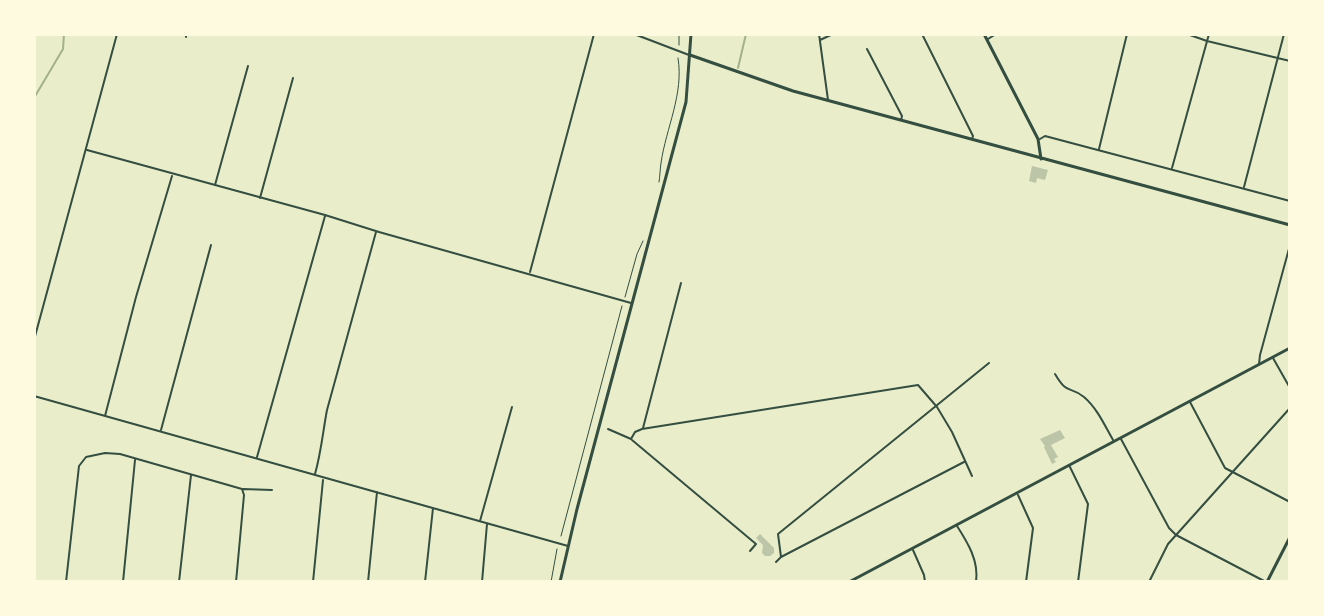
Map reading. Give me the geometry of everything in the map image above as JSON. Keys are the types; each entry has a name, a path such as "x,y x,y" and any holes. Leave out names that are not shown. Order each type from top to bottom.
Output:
{"street":[{"path":"34,340 117,34"},
{"path":"530,274 594,34"},
{"path":"634,34 766,83 1290,225"},
{"path":"560,582 686,102 691,34"},
{"path":"819,34 829,101"},
{"path":"820,40 833,34"},
{"path":"922,34 973,136 972,140"},
{"path":"984,34 1038,139 1041,159"},
{"path":"987,40 996,34"},
{"path":"1099,150 1127,34"},
{"path":"1187,34 1290,61"},
{"path":"1172,170 1209,34"},
{"path":"1243,189 1284,34"},
{"path":"867,49 902,116 901,121"},
{"path":"214,186 248,66"},
{"path":"260,199 293,78"},
{"path":"1038,139 1045,136 1290,201"},
{"path":"87,150 633,303"},
{"path":"105,416 172,175"},
{"path":"256,459 325,215"},
{"path":"315,475 327,410 376,231"},
{"path":"161,431 211,245"},
{"path":"1259,364 1290,245"},
{"path":"642,429 681,283"},
{"path":"849,582 1290,348"},
{"path":"1273,357 1290,388"},
{"path":"781,557 778,534 989,363"},
{"path":"1055,374 1066,390 1085,398 1113,441"},
{"path":"631,439 635,432 642,429 918,385 937,407 952,432 972,476"},
{"path":"34,396 568,546"},
{"path":"1189,401 1225,468 1290,502"},
{"path":"480,521 512,407"},
{"path":"1149,582 1168,544 1290,408"},
{"path":"608,429 631,439 756,544 750,551"},
{"path":"1121,437 1169,528 1176,535 1266,582 1290,537"},
{"path":"66,582 76,480 81,461 86,457 120,454 242,489 272,490"},
{"path":"123,582 135,458"},
{"path":"776,562 965,462"},
{"path":"1069,465 1088,504 1078,582"},
{"path":"179,582 191,474"},
{"path":"313,582 323,477"},
{"path":"236,582 242,489"},
{"path":"368,582 377,492"},
{"path":"1017,493 1033,528 1026,582"},
{"path":"425,582 433,508"},
{"path":"482,582 487,523"},
{"path":"956,525 975,559 978,571 976,582"},
{"path":"912,549 925,582"}],"path":[{"path":"658,186 681,72 679,34"},
{"path":"551,582 624,301 645,233"}],"building":[{"path":"1032,166 1048,170 1045,180 1037,178 1036,183 1029,181"},
{"path":"1060,430 1065,438 1051,445 1058,457 1052,464 1040,439"},
{"path":"760,534 774,548 770,556 762,553 763,545 756,538"}],"waterway":[{"path":"34,98 63,49 64,34"},
{"path":"738,68 746,34"}]}
